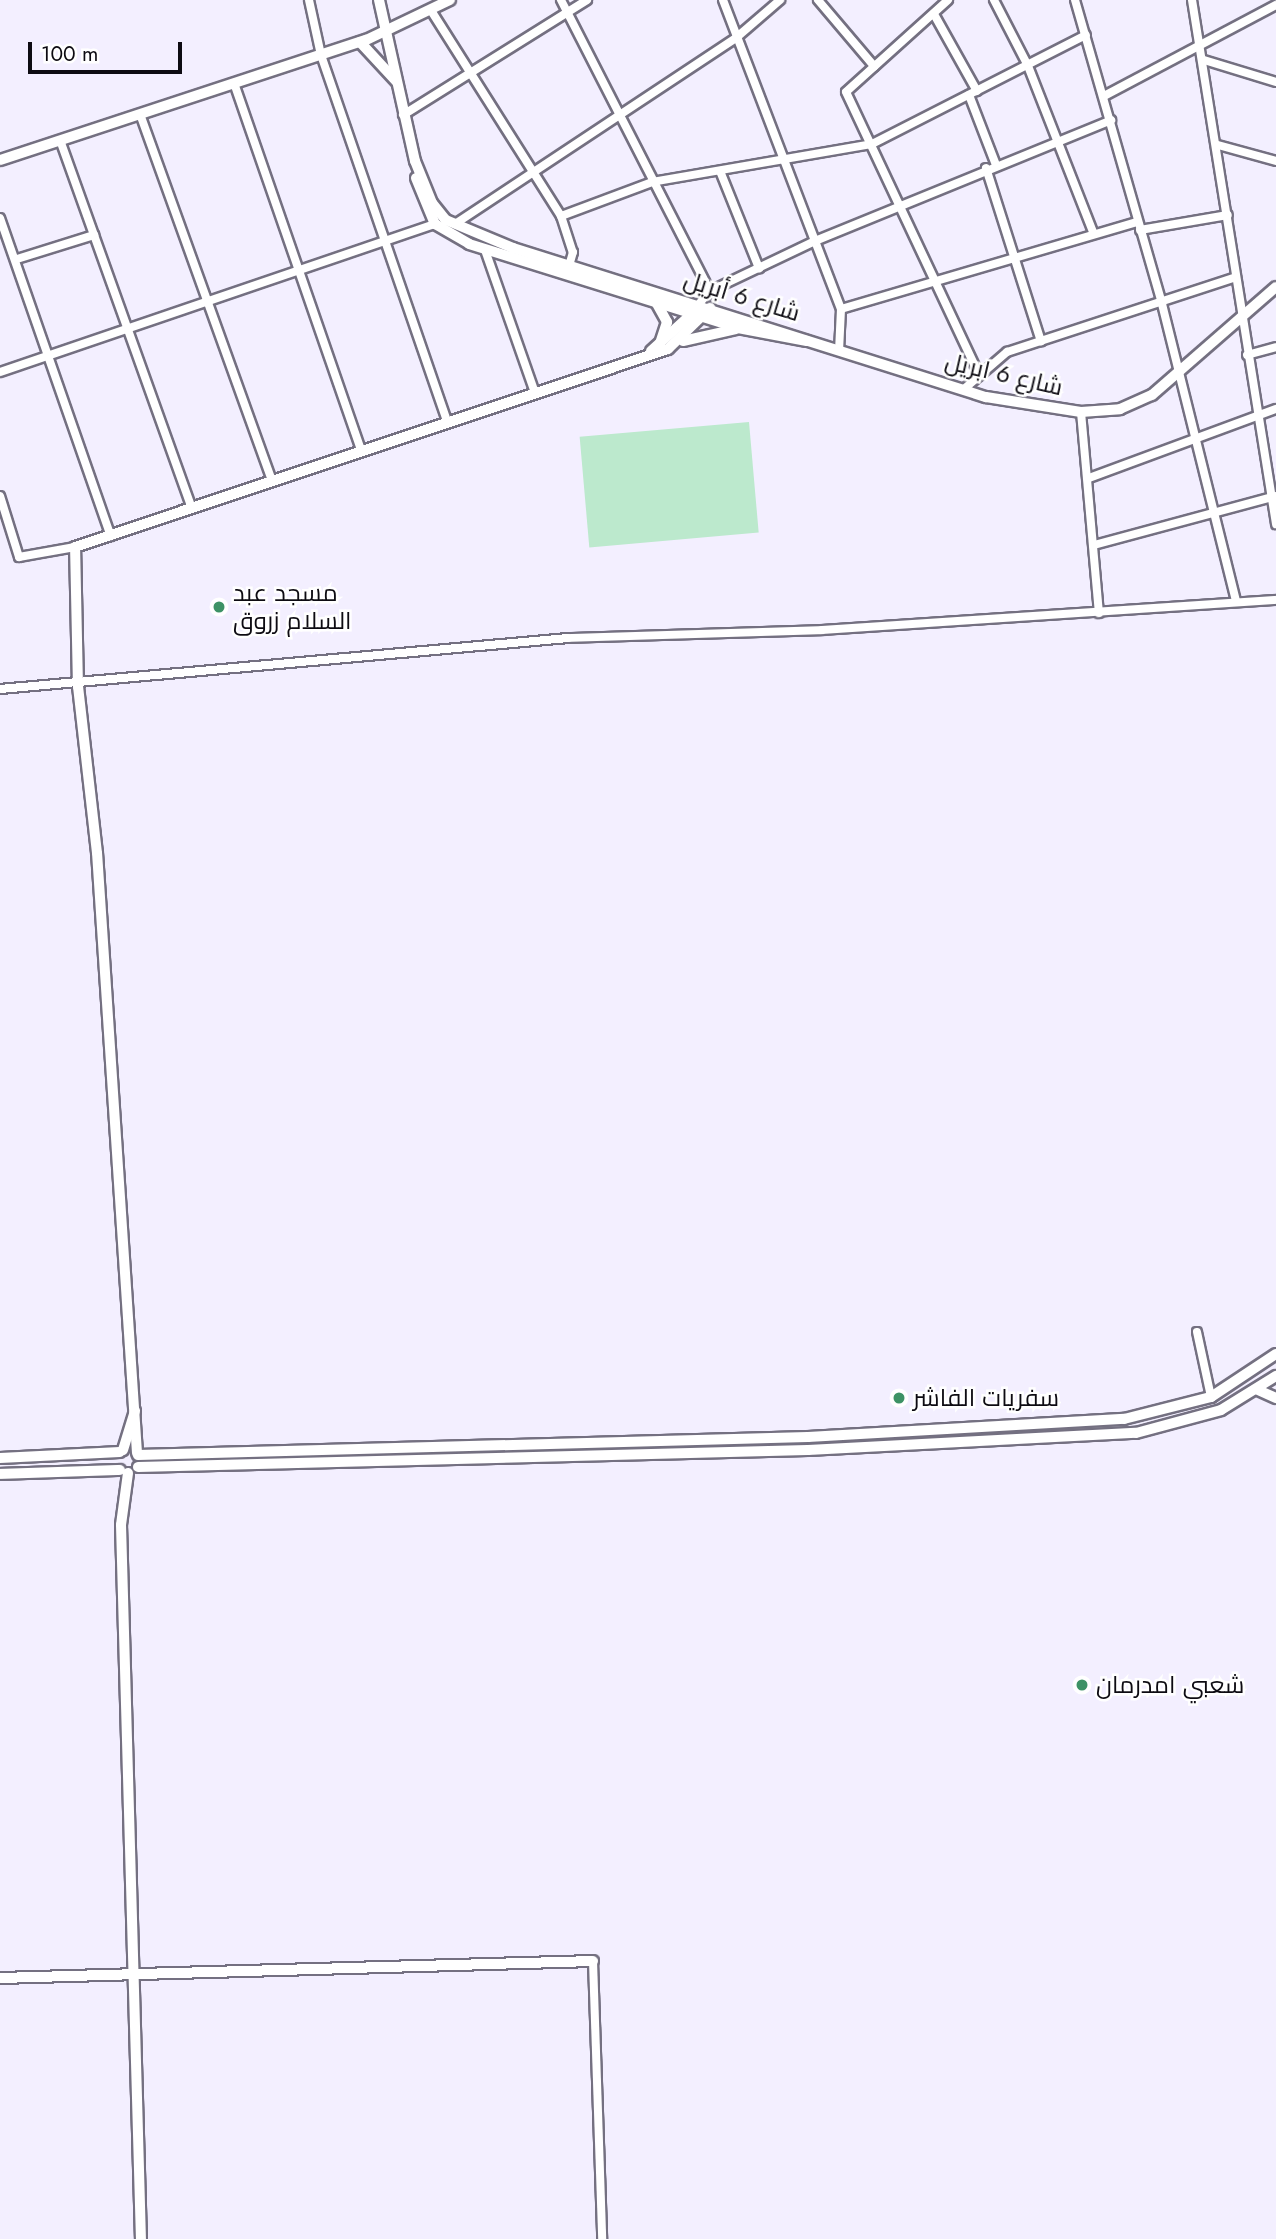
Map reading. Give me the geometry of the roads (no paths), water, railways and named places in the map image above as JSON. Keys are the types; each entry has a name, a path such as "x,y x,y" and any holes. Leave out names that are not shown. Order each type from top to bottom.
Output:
{"street":[{"path":"309,0 321,55 447,420"},
{"name":"شارع 6 أبريل","path":"379,0 415,161 420,196 435,224 485,250 568,270 810,341"},
{"path":"0,160 386,33 432,12 450,0"},
{"path":"562,0 652,183 710,291"},
{"path":"403,115 587,0"},
{"path":"723,0 841,309 839,351"},
{"path":"455,224 737,37 780,0"},
{"path":"818,0 874,66"},
{"path":"935,0 941,8"},
{"path":"948,0 935,16 846,92 902,204 979,375"},
{"path":"994,0 1028,66 1094,234"},
{"path":"1192,0 1218,145 1233,278 1243,315 1255,417 1275,496 1276,524"},
{"path":"1077,1 1161,304 1193,441 1236,601"},
{"path":"1104,96 1276,5"},
{"path":"432,12 561,216 573,252 568,270"},
{"path":"935,16 973,93 996,164"},
{"path":"561,216 652,183 872,144 1086,35"},
{"path":"360,42 398,83"},
{"path":"1204,60 1276,82"},
{"path":"234,83 361,449"},
{"path":"140,114 272,480"},
{"path":"677,343 701,311 710,291 986,168 1111,120"},
{"path":"60,140 131,331 192,509"},
{"path":"1218,145 1276,161"},
{"name":"شارع 6 أبريل","path":"415,161 437,211 455,224 656,303 701,311 738,328 810,341"},
{"path":"986,168 1017,258 1041,341"},
{"path":"720,170 759,268"},
{"path":"841,309 1094,234 1228,215"},
{"path":"0,218 17,259 111,536"},
{"path":"0,372 51,359 435,224"},
{"path":"17,259 94,235"},
{"path":"485,250 534,390"},
{"path":"964,389 1007,352 1161,304 1233,278"},
{"name":"شارع 6 ابريل","path":"810,341 1031,407 1081,412 1129,407 1177,376 1276,287"},
{"path":"656,303 667,322 659,345"},
{"path":"646,354 701,311"},
{"path":"0,496 19,557 75,547 534,390 677,343 738,328"},
{"path":"1247,355 1276,347"},
{"path":"1088,478 1276,409"},
{"path":"1081,412 1099,612"},
{"path":"1094,545 1214,515 1275,496"},
{"path":"75,547 78,687 97,853 136,1408 132,1464 121,1525 138,1974 141,2239"},
{"path":"0,690 78,687 568,638 1099,612 1276,600"},
{"path":"1198,1332 1211,1397"},
{"path":"0,1474 348,1447 864,1434 1124,1419 1211,1397 1276,1354"},
{"path":"132,1464 865,1447 1154,1431 1221,1410 1258,1390 1276,1376"},
{"path":"1258,1390 1276,1398"},
{"path":"122,1451 136,1408"},
{"path":"864,1434 865,1447"},
{"path":"348,1447 348,1460"},
{"path":"0,1458 122,1451"},
{"path":"122,1451 132,1464"},
{"path":"122,1451 132,1464"},
{"path":"0,1978 593,1961 602,2239"}],"place":[{"name":"مسجد عبد السلام زروق","path":"219,607"},
{"name":"سفريات الفاشر","path":"899,1398"},
{"name":"شعبي امدرمان","path":"1082,1685"}]}
